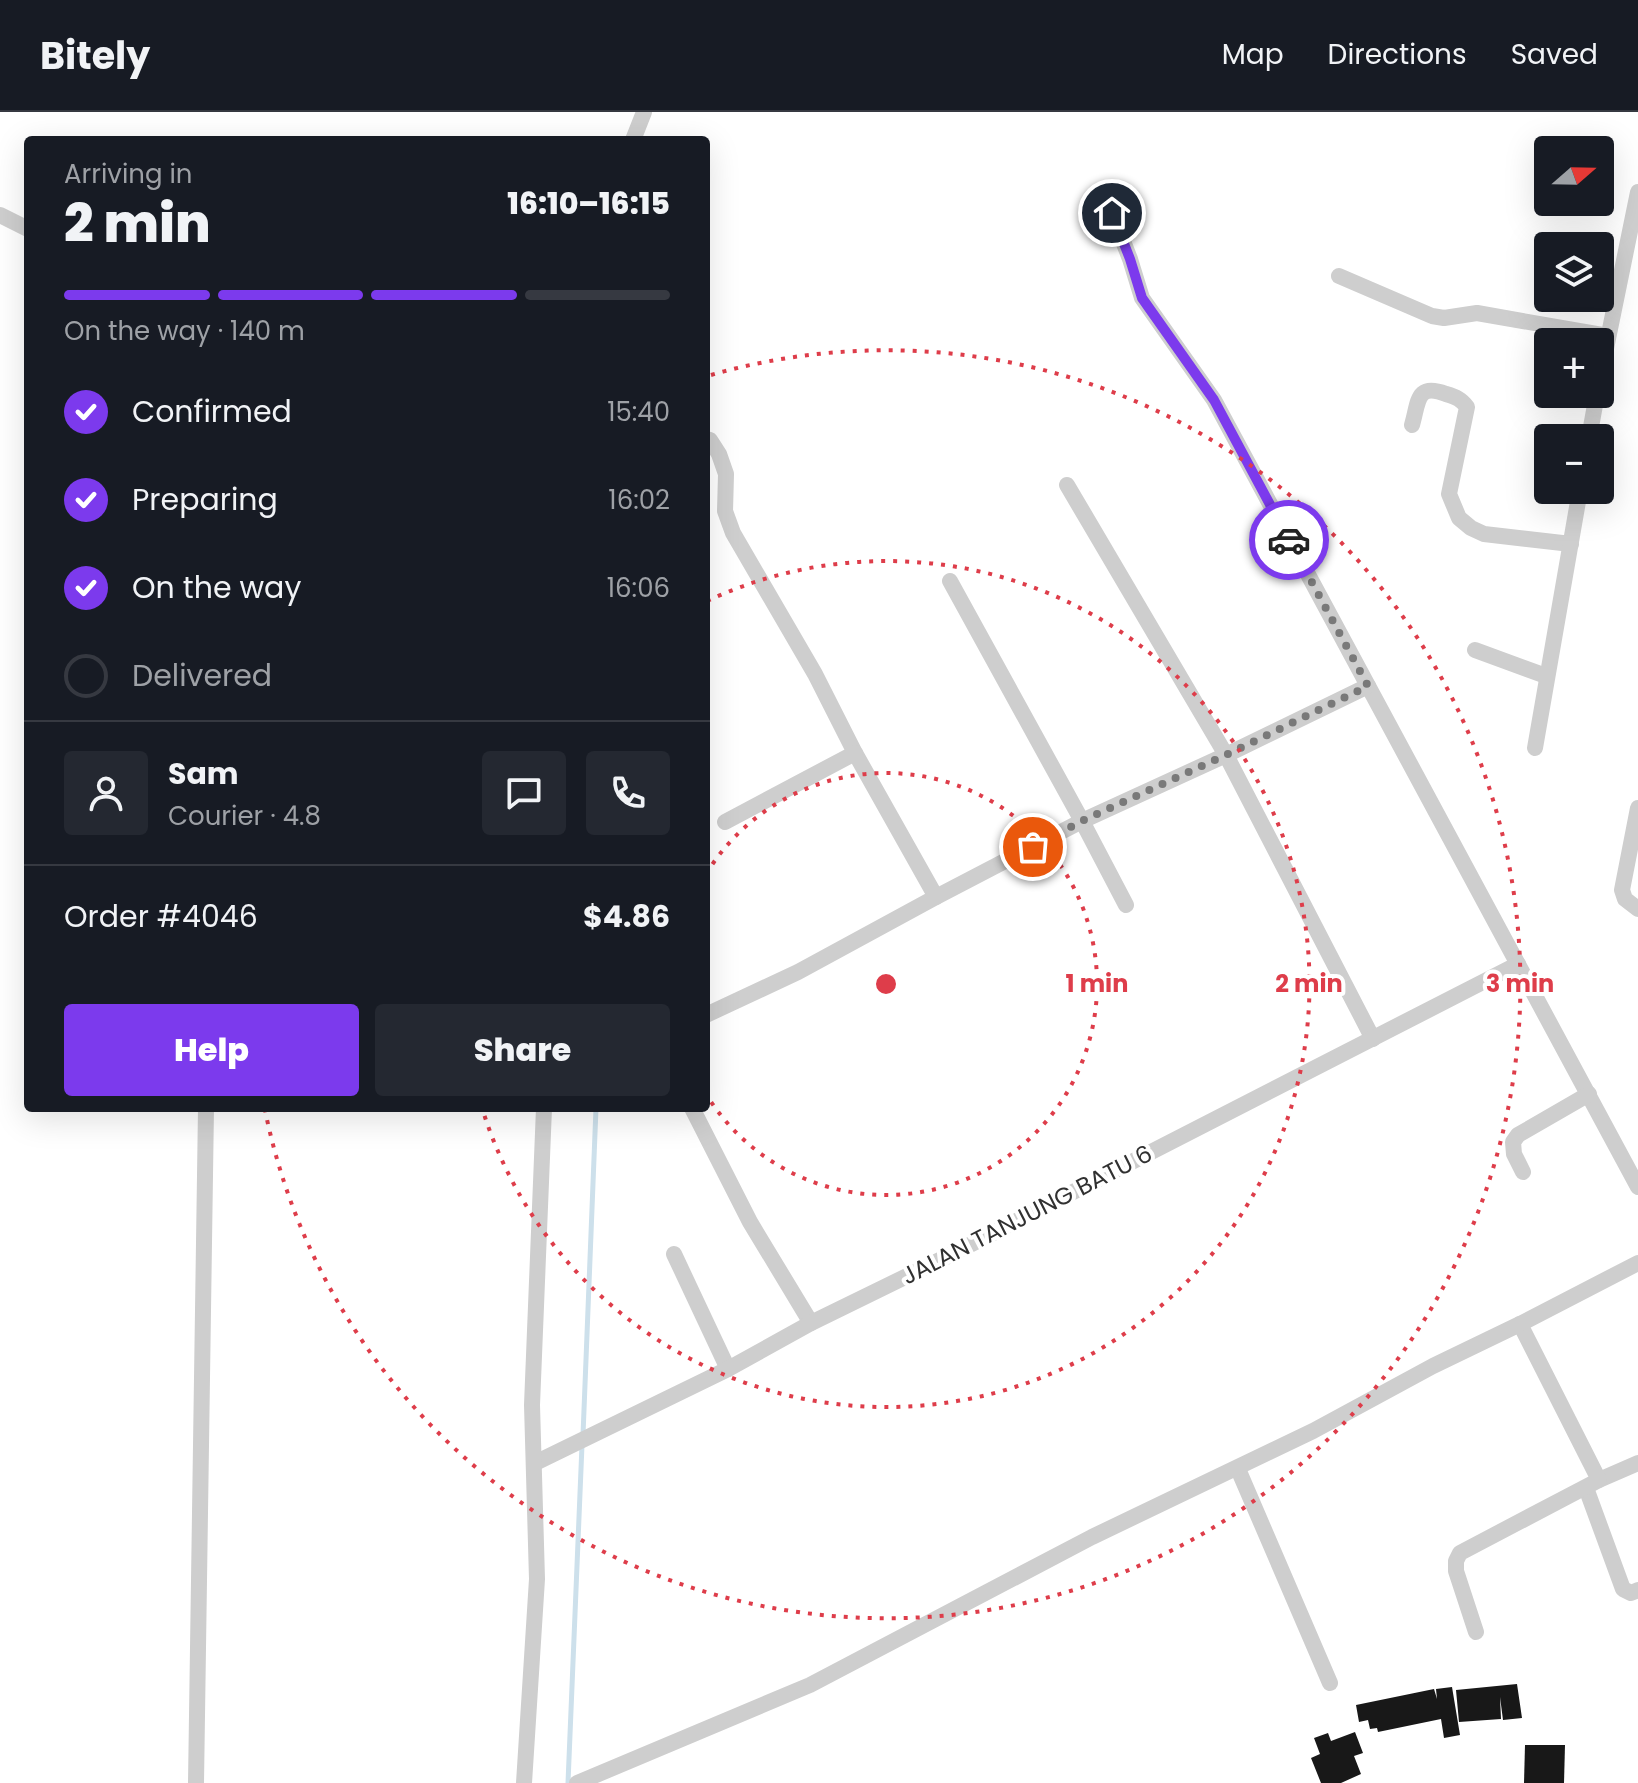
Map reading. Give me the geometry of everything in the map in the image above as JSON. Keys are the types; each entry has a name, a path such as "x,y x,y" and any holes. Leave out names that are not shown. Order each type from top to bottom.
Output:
{"street":[{"path":"635,136 644,112"},
{"path":"1610,328 1638,192"},
{"path":"1112,213 1142,298 1214,400 1638,1187"},
{"path":"0,215 24,227"},
{"path":"1339,276 1432,316 1444,318 1477,313 1562,328"},
{"path":"1412,425 1420,396 1425,390 1432,389 1462,399 1467,407 1449,494 1459,518 1484,534 1571,544"},
{"path":"710,440 726,474 725,511 733,533 815,674 855,753 936,897"},
{"path":"1067,485 1226,755 1373,1039"},
{"path":"1535,748 1578,504"},
{"path":"950,581 1126,905"},
{"path":"1475,650 1546,676"},
{"path":"710,1013 798,972 1082,821 1368,686"},
{"path":"725,822 855,753"},
{"path":"1638,808 1622,890 1625,899 1638,909"},
{"name":"JALAN TANJUNG BATU 6","path":"535,1463 728,1369 811,1323 1518,964"},
{"path":"1523,1172 1514,1154 1513,1142 1518,1135 1589,1094"},
{"path":"196,1783 206,1112"},
{"path":"524,1783 537,1579 532,1405 544,1112"},
{"path":"694,1112 750,1222 811,1323"},
{"path":"674,1254 728,1369"},
{"path":"577,1783 810,1685 1092,1537 1238,1469 1638,1263"},
{"path":"1520,1324 1592,1484 1623,1589 1631,1593 1638,1590"},
{"path":"1476,1632 1456,1571 1460,1553 1638,1463"},
{"path":"1238,1469 1330,1683"}],"building":[{"path":"1517,1684 1522,1718 1503,1720 1500,1697 1501,1719 1459,1722 1456,1690"},
{"path":"1452,1687 1460,1735 1444,1738 1441,1719 1378,1732 1377,1728 1370,1729 1368,1720 1359,1722 1356,1705 1434,1689 1437,1699 1436,1689"},
{"path":"1355,1732 1363,1753 1354,1756 1361,1774 1341,1783 1321,1783 1311,1758 1320,1754 1314,1738 1328,1733 1331,1741"},
{"path":"1525,1745 1565,1745 1564,1783 1524,1783"}],"waterway":[{"path":"583,1435 596,1112"},
{"path":"568,1783 582,1445"}],"way so far":[{"path":"1033,847 1368,686 1289,540"}],"route":[{"path":"1112,213 1142,298 1214,400 1289,540"}]}
